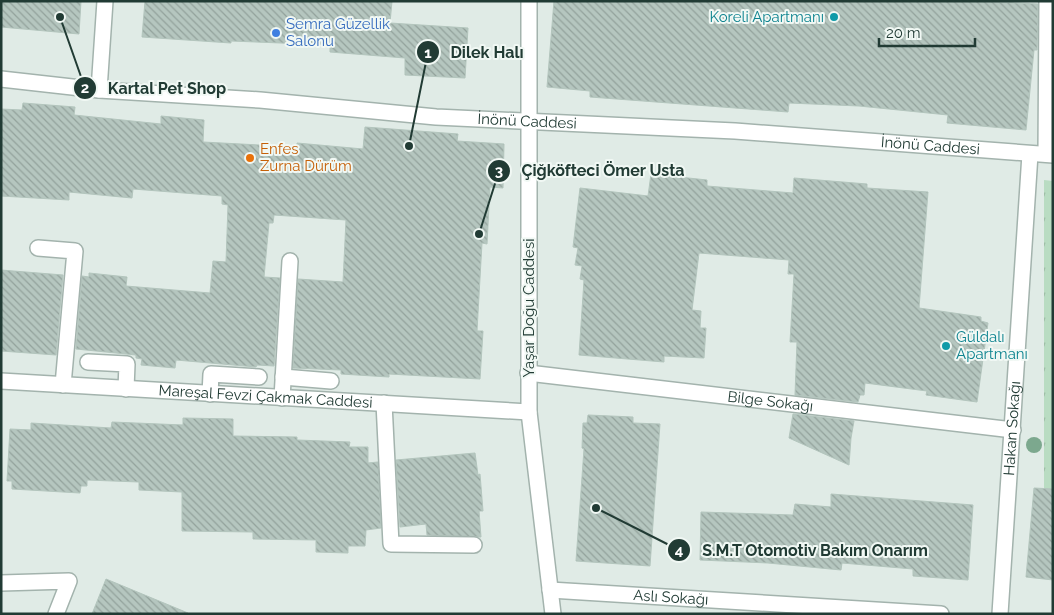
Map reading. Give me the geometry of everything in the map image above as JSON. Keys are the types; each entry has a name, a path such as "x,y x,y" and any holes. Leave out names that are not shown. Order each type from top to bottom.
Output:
{"street":[{"path":"99,90 105,1"},
{"name":"Yaşar Doğu Caddesi","path":"529,1 529,412 553,614"},
{"path":"1047,1 1050,155"},
{"name":"İnönü Caddesi","path":"1,79 99,90 260,100 436,117 735,131 1050,155"},
{"name":"Hakan Sokağı","path":"1000,614 1030,154"},
{"path":"38,248 75,251 63,386"},
{"path":"282,398 290,261"},
{"path":"88,362 127,364 126,389"},
{"name":"Bilge Sokağı","path":"528,373 1013,430"},
{"path":"210,394 211,374 259,377"},
{"path":"284,378 331,382"},
{"name":"Mareşal Fevzi Çakmak Caddesi","path":"1,381 529,412"},
{"path":"384,403 391,544 474,545"},
{"path":"1,583 69,581 56,614"},
{"name":"Aslı Sokağı","path":"550,590 941,614"}],"green space":[{"path":"1044,180 1053,181 1053,503 1044,503"}],"building":[{"path":"1,1 81,1 79,34 1,27"},
{"path":"145,1 392,1 390,23 468,28 465,78 405,75 405,58 330,52 330,45 231,41 231,43 142,37"},
{"path":"554,1 979,1 1038,4 1037,50 1034,50 1026,130 947,123 948,115 859,106 789,103 788,112 590,97 590,91 547,87"},
{"path":"23,103 75,107 74,115 161,124 161,116 204,120 203,142 297,147 297,143 363,149 365,127 458,134 457,141 504,144 503,188 490,187 487,244 482,243 477,331 483,331 480,379 389,374 389,377 341,374 341,370 293,368 298,279 343,282 346,220 274,215 273,223 269,223 264,277 280,278 274,366 257,365 256,367 176,360 175,368 141,365 142,359 136,358 136,355 76,349 82,276 89,277 89,273 127,277 126,286 210,293 213,261 226,262 228,205 222,204 222,196 133,189 132,198 69,192 69,200 1,196 1,109 22,110"},
{"path":"651,174 707,180 707,186 793,193 794,178 867,184 867,188 928,192 919,308 981,317 981,321 988,323 977,402 926,395 927,391 865,383 864,395 860,395 858,402 795,395 797,342 790,342 794,274 788,274 789,260 699,253 692,310 701,311 700,328 706,328 704,358 664,356 664,362 579,355 584,280 580,279 582,266 575,265 578,248 573,247 580,188 648,196"},
{"path":"1,270 63,275 56,355 1,351"},
{"path":"793,414 854,421 849,465 789,438"},
{"path":"588,415 633,417 633,423 660,424 650,566 576,561 584,449 582,448 583,423 587,423"},
{"path":"183,418 233,419 233,436 297,437 297,440 350,442 349,447 368,447 368,463 378,462 381,528 366,530 365,546 348,546 348,553 316,552 316,540 253,539 253,532 182,531 182,492 139,490 139,482 87,480 87,486 81,486 80,493 12,489 12,481 7,481 10,429 31,430 31,423 111,428 112,422 183,425"},
{"path":"475,453 478,475 480,474 483,511 479,511 481,537 427,535 426,524 400,527 396,460"},
{"path":"1034,488 1053,489 1053,580 1026,577"},
{"path":"831,494 973,505 968,580 913,576 913,569 842,563 841,570 768,563 700,560 701,512 793,515 795,504 831,507"},
{"path":"106,579 188,613 188,614 92,614"}],"place":[{"name":"Kartal Pet Shop","path":"60,17"},
{"name":"Koreli Apartmanı","path":"834,17"},
{"name":"Semra Güzellik Salonu","path":"276,33"},
{"name":"Dilek Halı","path":"409,146"},
{"name":"Enfes Zurna Dürüm","path":"250,158"},
{"name":"Çiğköfteci Ömer Usta","path":"479,234"},
{"name":"Güldalı Apartmanı","path":"946,346"},
{"name":"S.M.T Otomotiv Bakım Onarım","path":"596,508"}]}
